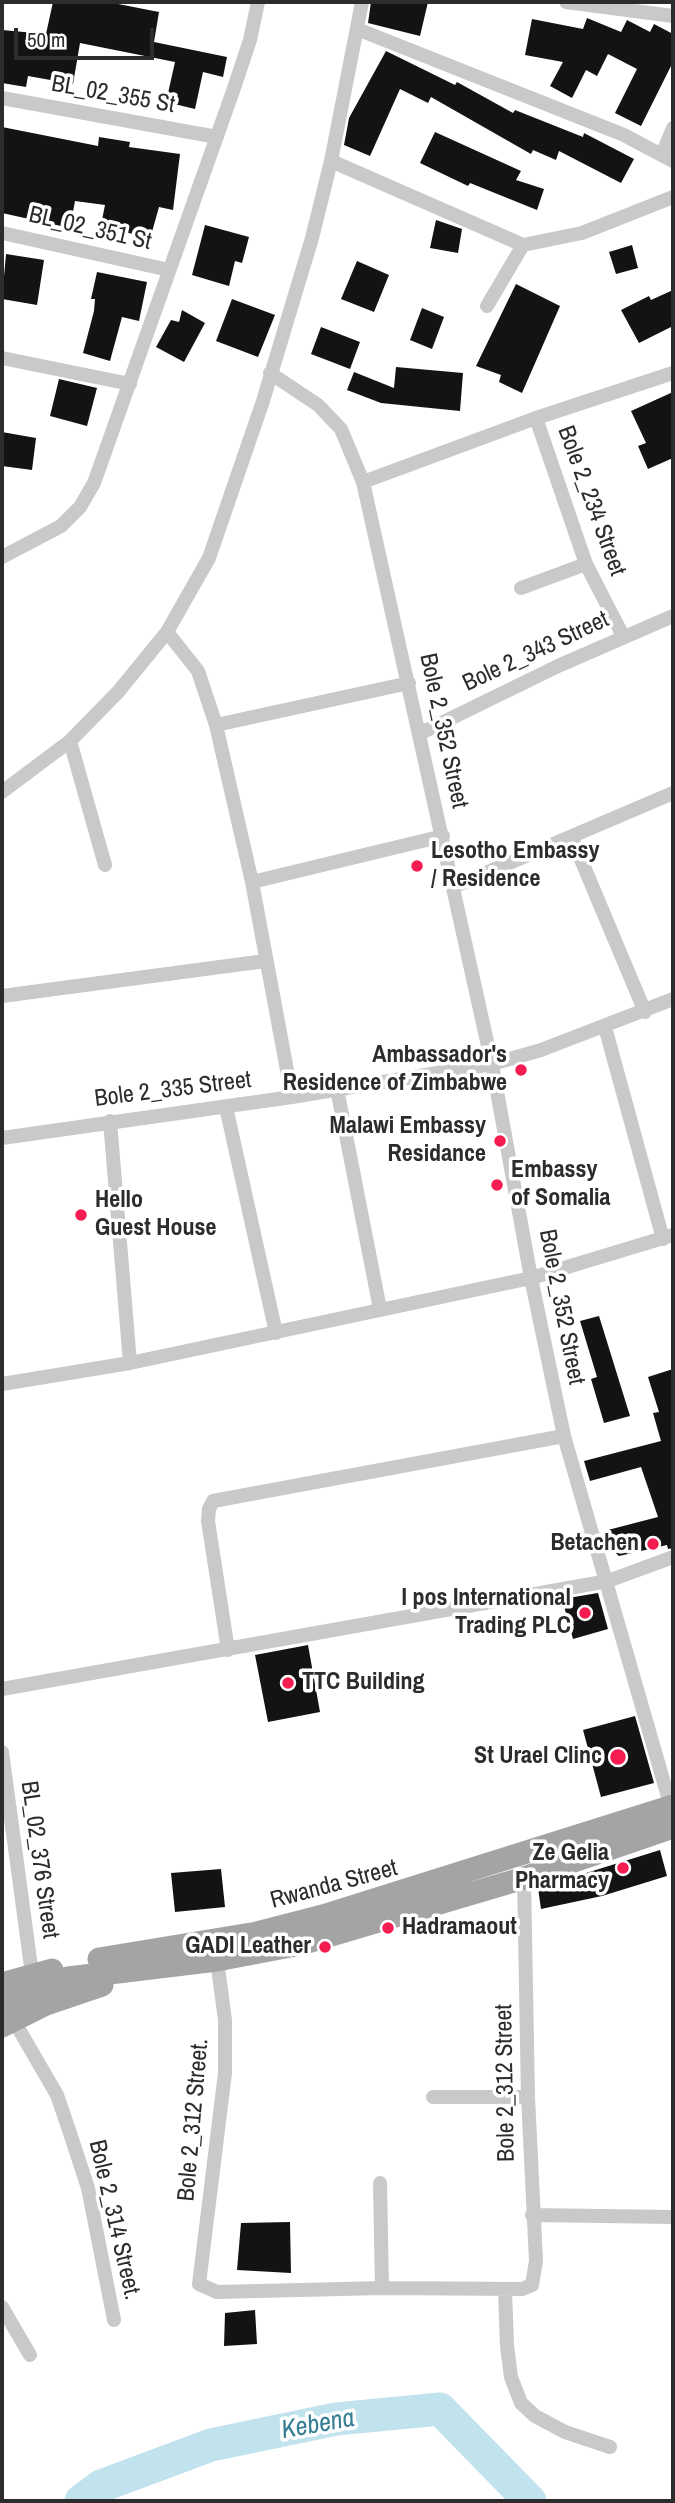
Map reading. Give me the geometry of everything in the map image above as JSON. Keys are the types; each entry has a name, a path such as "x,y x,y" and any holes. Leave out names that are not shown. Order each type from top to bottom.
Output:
{"main road":[{"name":"Rwanda Street","path":"5,2017 110,1982 126,1970 217,1960 314,1940 524,1878 673,1814"},
{"name":"Rwanda Street","path":"2,1983 32,1974 166,1947 257,1933 673,1814"},
{"path":"5,2017 32,1989 98,1973 126,1970"}],"street":[{"path":"2,557 61,526 80,507 94,483 217,137 250,40 258,2"},
{"path":"2,792 71,741 117,692 167,632 209,558 312,238 331,161 362,2"},
{"path":"566,2 673,16"},
{"path":"357,29 624,135 668,158 673,128"},
{"name":"BL_02_355 St","path":"2,98 217,137"},
{"path":"331,161 523,245 582,233 673,197"},
{"name":"BL_02_351 St","path":"2,233 169,270"},
{"path":"487,306 523,245"},
{"path":"2,358 130,384"},
{"name":"Bole 2_352 Street","path":"270,373 318,405 341,429 363,482 410,683 492,1064 531,1278 564,1436 608,1581 673,1814"},
{"path":"363,482 536,418 673,373"},
{"name":"Bole 2_234 Street","path":"536,418 586,564 622,636"},
{"path":"521,588 586,564"},
{"name":"Bole 2_343 Street","path":"421,733 622,636 673,615"},
{"path":"167,632 198,671 216,724 252,882 292,1097"},
{"path":"216,724 410,683"},
{"path":"71,741 104,865"},
{"path":"453,887 673,793"},
{"path":"252,882 443,836"},
{"path":"572,838 645,1012"},
{"path":"2,996 265,961"},
{"name":"Bole 2_335 Street","path":"2,1138 226,1107 492,1064 605,1027 673,999"},
{"path":"2,1384 130,1363 531,1278 668,1237 605,1027"},
{"path":"337,1089 380,1309"},
{"path":"226,1107 276,1333"},
{"path":"110,1121 130,1363"},
{"path":"228,1650 208,1521 213,1502 564,1436"},
{"path":"2,1689 608,1581 673,1558"},
{"name":"BL_02_376 Street","path":"2,1752 4,1785 32,1974"},
{"name":"Bole 2_312 Street","path":"505,2290 532,2285 536,2261 528,2097 524,1878"},
{"name":"Bole 2_312 Street.","path":"217,1960 225,2020 224,2092 199,2284 217,2292 382,2288"},
{"name":"Bole 2_314 Street.","path":"5,2017 57,2095 88,2188 114,2320"},
{"path":"433,2097 528,2097"},
{"path":"380,2183 382,2288 505,2290 511,2376 521,2403 535,2416 565,2432 610,2446"},
{"path":"533,2215 673,2217"},
{"path":"2,2307 30,2355"}],"building":[{"path":"53,2 108,2 159,12 154,42 227,57 223,77 203,72 195,109 166,102 175,62 80,43 73,84 28,76 26,87 2,83 2,30 46,34"},
{"path":"371,2 428,2 420,36 368,23"},
{"path":"587,18 621,32 627,20 650,32 654,24 673,34 673,62 641,126 615,113 637,69 608,54 597,76 586,70 572,98 550,86 563,62 525,55 532,19 583,29"},
{"path":"386,51 455,85 457,82 513,113 515,110 583,137 584,133 634,159 621,183 559,151 556,160 533,150 531,154 431,97 428,103 400,89 370,156 344,145 349,118"},
{"path":"2,127 98,146 99,137 130,142 129,147 180,154 173,210 159,207 150,239 122,231 122,234 100,230 105,205 75,201 70,228 2,213"},
{"path":"435,132 521,171 516,180 544,189 537,210 470,183 468,186 420,163"},
{"path":"436,220 462,229 458,253 430,248"},
{"path":"205,225 249,237 242,263 235,261 229,286 192,275"},
{"path":"632,245 638,268 616,274 609,252"},
{"path":"6,254 44,260 37,305 2,299"},
{"path":"357,261 389,275 374,312 341,299"},
{"path":"97,272 147,282 139,321 122,317 110,361 83,353 94,311 95,299 91,299"},
{"path":"516,284 560,306 522,393 499,382 501,375 476,366"},
{"path":"673,290 673,326 639,343 621,310 649,296 651,300"},
{"path":"232,299 275,315 258,357 216,341"},
{"path":"422,308 444,317 432,349 410,340"},
{"path":"182,310 205,323 184,362 156,347 171,320 179,322"},
{"path":"321,327 360,342 350,369 311,354"},
{"path":"396,367 463,373 460,411 381,403 347,390 354,372 394,388"},
{"path":"59,379 97,388 87,426 50,416"},
{"path":"673,392 673,458 648,469 638,446 646,443 631,411"},
{"path":"2,432 36,438 32,470 2,466"},
{"path":"599,1316 630,1416 604,1423 591,1379 597,1377 580,1321"},
{"path":"673,1369 673,1548 668,1549 667,1545 619,1556 608,1546 604,1531 658,1517 641,1467 590,1481 584,1461 661,1441 653,1413 659,1412 648,1377"},
{"name":"I pos International Trading PLC","path":"598,1593 608,1629 573,1639 562,1599"},
{"name":"TTC Building","path":"308,1645 320,1712 268,1722 255,1655"},
{"name":"St Urael Clinc","path":"635,1716 654,1783 601,1797 583,1730"},
{"path":"660,1850 667,1876 602,1896 541,1909 538,1888"},
{"path":"221,1869 225,1907 175,1912 171,1873"},
{"path":"290,2222 291,2273 237,2270 241,2223"},
{"path":"255,2310 257,2344 224,2346 225,2313"}],"waterway":[{"name":"Kebena","path":"81,2501 101,2486 211,2445 336,2419 440,2409 530,2501"}],"place":[{"name":"Lesotho Embassy / Residence","path":"417,866"},
{"name":"Ambassador's Residence of Zimbabwe","path":"521,1070"},
{"name":"Malawi Embassy Residance","path":"500,1141"},
{"name":"Embassy of Somalia","path":"497,1185"},
{"name":"Hello Guest House","path":"81,1215"},
{"name":"Betachen","path":"653,1544"},
{"name":"I pos International Trading PLC","path":"585,1613"},
{"name":"TTC Building","path":"288,1683"},
{"name":"St Urael Clinc","path":"618,1757"},
{"name":"Ze Gelia Pharmacy","path":"623,1868"},
{"name":"Hadramaout","path":"388,1928"},
{"name":"GADI Leather","path":"325,1947"}]}
